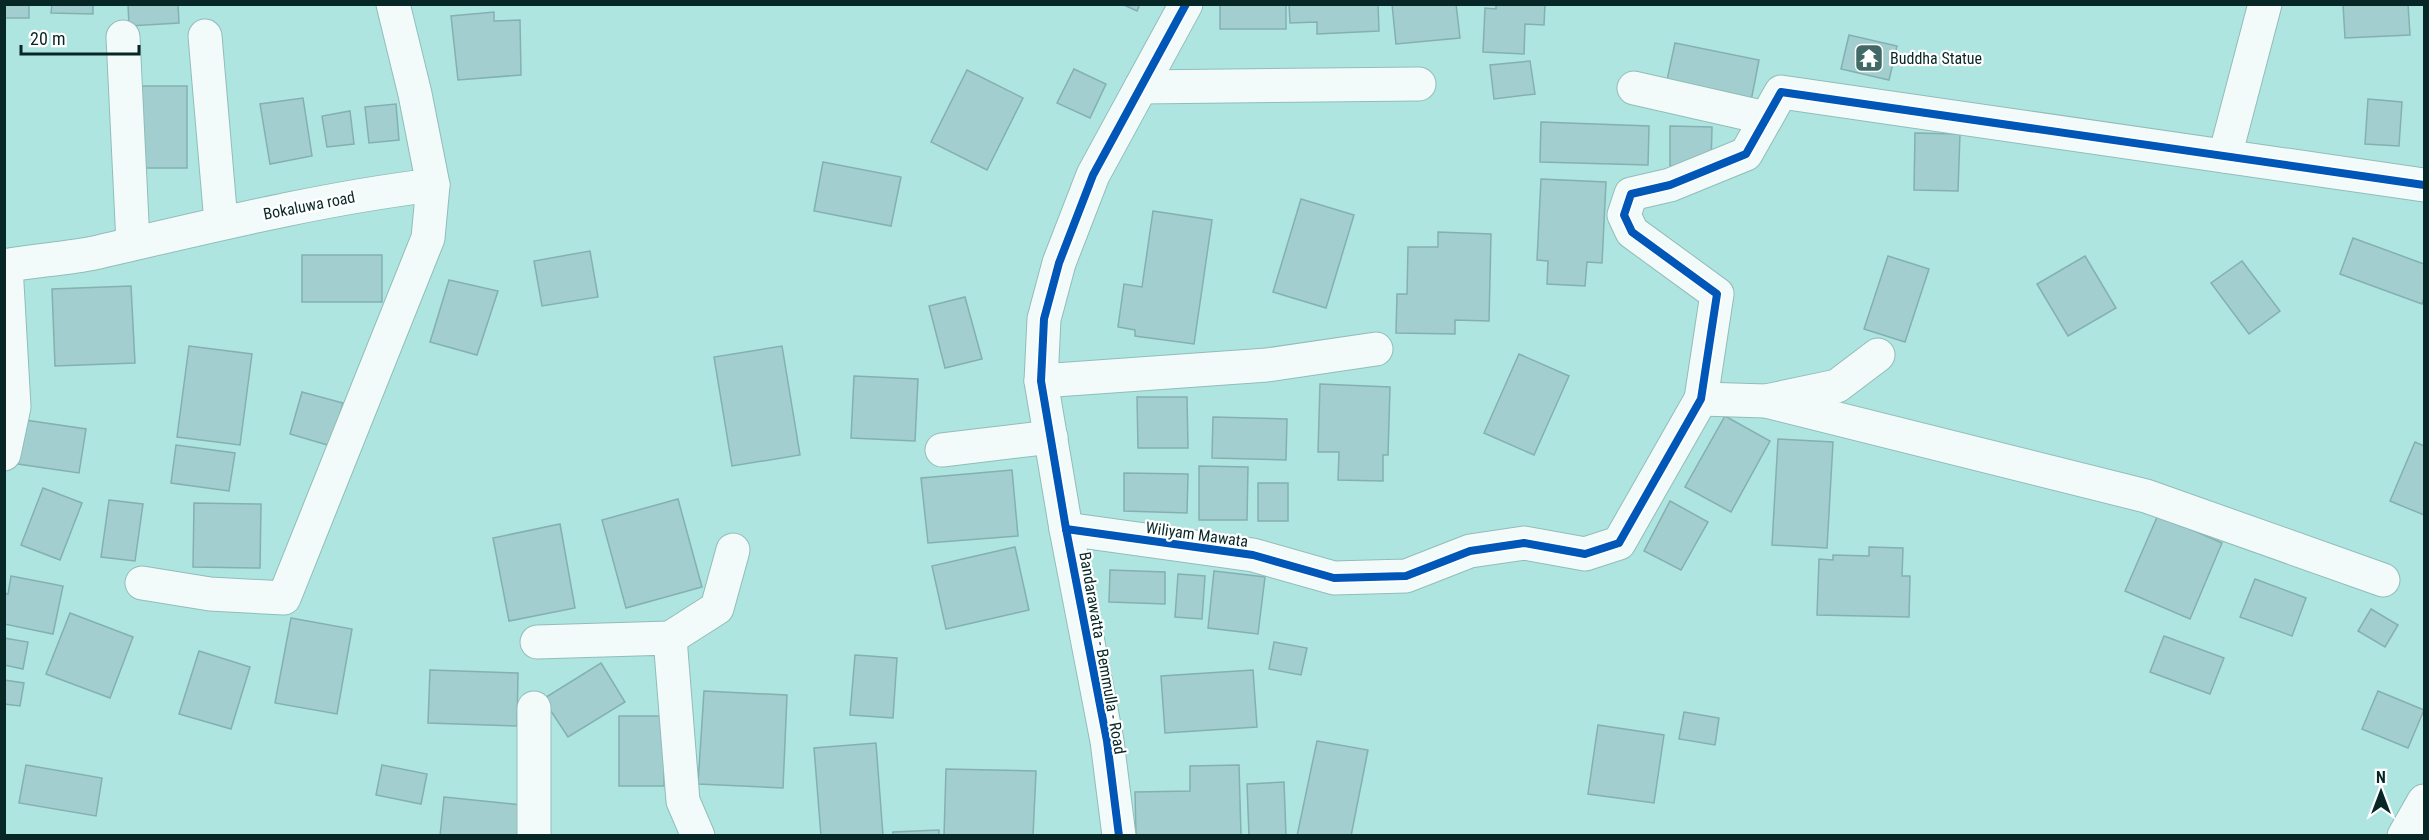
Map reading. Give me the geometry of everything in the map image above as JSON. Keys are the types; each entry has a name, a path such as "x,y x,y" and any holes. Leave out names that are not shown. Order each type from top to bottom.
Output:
{"street":[{"path":"142,583 210,594 284,598 428,238 434,185 393,4"},
{"name":"Bandarawatta - Bemmulla - Road","path":"1119,836 1107,741 1066,529 1041,381 1044,319 1059,262 1094,175 1186,4"},
{"path":"2225,156 2265,4"},
{"path":"204,36 221,222"},
{"path":"123,37 133,243"},
{"path":"1141,87 1419,84"},
{"path":"1634,88 1766,118"},
{"path":"2383,580 2146,496 1766,401 1701,399 1718,294 1632,232 1624,215 1631,194 1670,185 1746,154 1781,92 2424,185"},
{"name":"Bokaluwa road","path":"5,266 92,253 221,222 382,191 434,185"},
{"path":"4,454 14,407 5,266"},
{"path":"1041,381 1268,365 1376,349"},
{"path":"1766,401 1837,386 1878,355"},
{"name":"Wiliyam Mawata","path":"1066,529 1253,555 1334,578 1406,576 1470,551 1524,543 1585,554 1619,543 1701,399"},
{"path":"942,450 1051,437"},
{"path":"537,642 670,638 717,608 733,550"},
{"path":"670,638 683,801 698,836"},
{"path":"534,708 534,836"},
{"path":"2404,836 2424,801"}],"building":[{"path":"4,4 29,4 29,18 4,18"},
{"path":"52,4 93,4 93,14 51,13"},
{"path":"128,4 178,4 179,23 129,26"},
{"path":"1122,4 1140,4 1137,11"},
{"path":"1220,4 1286,4 1286,29 1220,29"},
{"path":"1289,4 1378,4 1379,31 1317,34 1317,22 1290,23"},
{"path":"1392,4 1456,4 1460,38 1396,44"},
{"path":"1496,4 1545,4 1544,25 1525,24 1524,54 1483,52 1485,8 1496,9"},
{"path":"2343,4 2408,4 2410,35 2345,38"},
{"path":"494,12 494,21 520,20 521,75 458,80 451,16"},
{"name":"Buddha Statue","path":"1849,35 1897,46 1889,80 1841,69"},
{"path":"1675,43 1759,60 1751,101 1666,85"},
{"path":"1530,61 1535,94 1494,99 1490,65"},
{"path":"1074,69 1106,84 1090,118 1057,103"},
{"path":"967,70 1023,98 987,170 931,142"},
{"path":"142,86 187,86 187,168 142,168"},
{"path":"303,98 312,156 270,164 260,104"},
{"path":"2368,99 2402,102 2399,146 2365,144"},
{"path":"396,104 399,140 369,143 365,107"},
{"path":"350,111 354,144 327,147 322,116"},
{"path":"1541,122 1649,126 1648,165 1540,162"},
{"path":"1670,126 1712,127 1711,166 1670,166"},
{"path":"1915,133 1960,134 1958,191 1914,190"},
{"path":"823,162 901,177 891,226 814,211"},
{"path":"1541,179 1606,182 1602,263 1587,262 1585,286 1547,284 1548,261 1537,260"},
{"path":"1301,199 1354,215 1326,308 1273,292"},
{"path":"1153,211 1212,220 1194,344 1135,336 1135,330 1118,327 1124,284 1142,287"},
{"path":"1438,232 1491,234 1489,321 1455,320 1455,334 1396,333 1397,294 1407,294 1408,247 1438,247"},
{"path":"2353,238 2424,264 2422,304 2340,274"},
{"path":"590,251 598,297 542,306 534,261"},
{"path":"302,255 382,255 382,302 302,302"},
{"path":"1888,256 1929,269 1905,342 1864,329"},
{"path":"2085,256 2116,308 2068,336 2037,284"},
{"path":"2242,261 2280,311 2249,334 2211,283"},
{"path":"449,280 498,291 477,355 430,342"},
{"path":"131,286 135,363 55,366 52,289"},
{"path":"965,297 982,359 945,368 929,306"},
{"path":"189,346 252,354 240,445 177,437"},
{"path":"782,346 800,455 732,466 714,357"},
{"path":"1519,354 1569,376 1534,455 1484,433"},
{"path":"854,376 918,379 915,441 851,438"},
{"path":"1320,384 1390,387 1388,455 1383,455 1383,481 1338,480 1339,452 1318,452"},
{"path":"302,392 343,403 331,446 290,434"},
{"path":"1137,397 1187,397 1188,448 1138,448"},
{"path":"1725,416 1770,441 1731,512 1685,487"},
{"path":"1213,417 1287,419 1286,460 1212,458"},
{"path":"25,420 86,429 79,473 18,464"},
{"path":"1778,439 1833,442 1827,548 1772,545"},
{"path":"2415,442 2424,446 2424,515 2390,501"},
{"path":"176,445 235,453 229,491 171,483"},
{"path":"1199,466 1248,467 1247,520 1199,520"},
{"path":"1012,470 1018,536 928,543 921,478"},
{"path":"1124,473 1188,474 1187,513 1124,511"},
{"path":"1258,483 1288,483 1288,521 1258,521"},
{"path":"43,488 82,503 60,560 21,545"},
{"path":"678,499 702,587 626,608 602,520"},
{"path":"109,500 143,504 135,561 101,557"},
{"path":"1670,501 1708,522 1681,570 1644,551"},
{"path":"194,503 261,504 260,568 193,567"},
{"path":"2158,515 2222,543 2190,619 2125,591"},
{"path":"560,524 575,608 509,621 493,538"},
{"path":"1015,547 1029,610 946,629 932,566"},
{"path":"1869,547 1903,548 1902,576 1910,576 1909,617 1817,615 1819,559 1833,560 1833,555 1869,556"},
{"path":"1110,570 1165,572 1165,604 1109,602"},
{"path":"1214,571 1265,577 1258,634 1208,628"},
{"path":"1178,574 1205,576 1202,619 1175,617"},
{"path":"11,576 63,586 53,634 4,624 4,593 8,594"},
{"path":"2255,579 2306,598 2292,636 2240,617"},
{"path":"2371,609 2398,625 2385,647 2358,631"},
{"path":"70,613 133,637 110,698 46,674"},
{"path":"291,618 352,629 337,714 275,703"},
{"path":"2164,636 2224,658 2210,694 2150,672"},
{"path":"4,638 28,642 23,669 4,665"},
{"path":"1274,642 1307,648 1301,675 1269,669"},
{"path":"199,651 250,667 231,729 179,714"},
{"path":"855,655 897,658 893,718 850,715"},
{"path":"601,663 625,702 568,737 543,699"},
{"path":"430,670 518,673 517,726 428,723"},
{"path":"1253,670 1257,727 1165,733 1161,676"},
{"path":"4,680 24,683 20,706 4,704"},
{"path":"704,691 787,695 783,788 698,784"},
{"path":"2378,691 2424,710 2408,748 2362,729"},
{"path":"1684,712 1719,718 1715,745 1679,739"},
{"path":"619,716 664,716 664,786 619,786"},
{"path":"1598,725 1664,735 1654,803 1588,794"},
{"path":"1317,741 1368,750 1351,836 1297,836"},
{"path":"876,743 883,836 821,836 814,748"},
{"path":"26,765 102,778 96,816 19,803"},
{"path":"382,765 427,774 421,804 376,795"},
{"path":"1239,765 1241,836 1136,836 1135,792 1190,791 1190,766"},
{"path":"946,769 1036,771 1033,836 944,836"},
{"path":"1284,782 1286,836 1249,836 1247,784"},
{"path":"444,797 522,805 519,836 440,836"},
{"path":"939,830 939,836 893,836 893,832"}],"cycle path":[{"path":"1119,836 1107,741 1066,529 1041,381 1044,319 1059,263 1093,175 1186,4"},
{"path":"1066,529 1253,555 1334,578 1406,576 1470,551 1524,543 1585,554 1619,543 1701,399 1717,294 1632,232 1624,215 1631,194 1670,185 1746,154 1781,92 2424,185"}],"place":[{"name":"Buddha Statue","path":"1869,58"}]}
